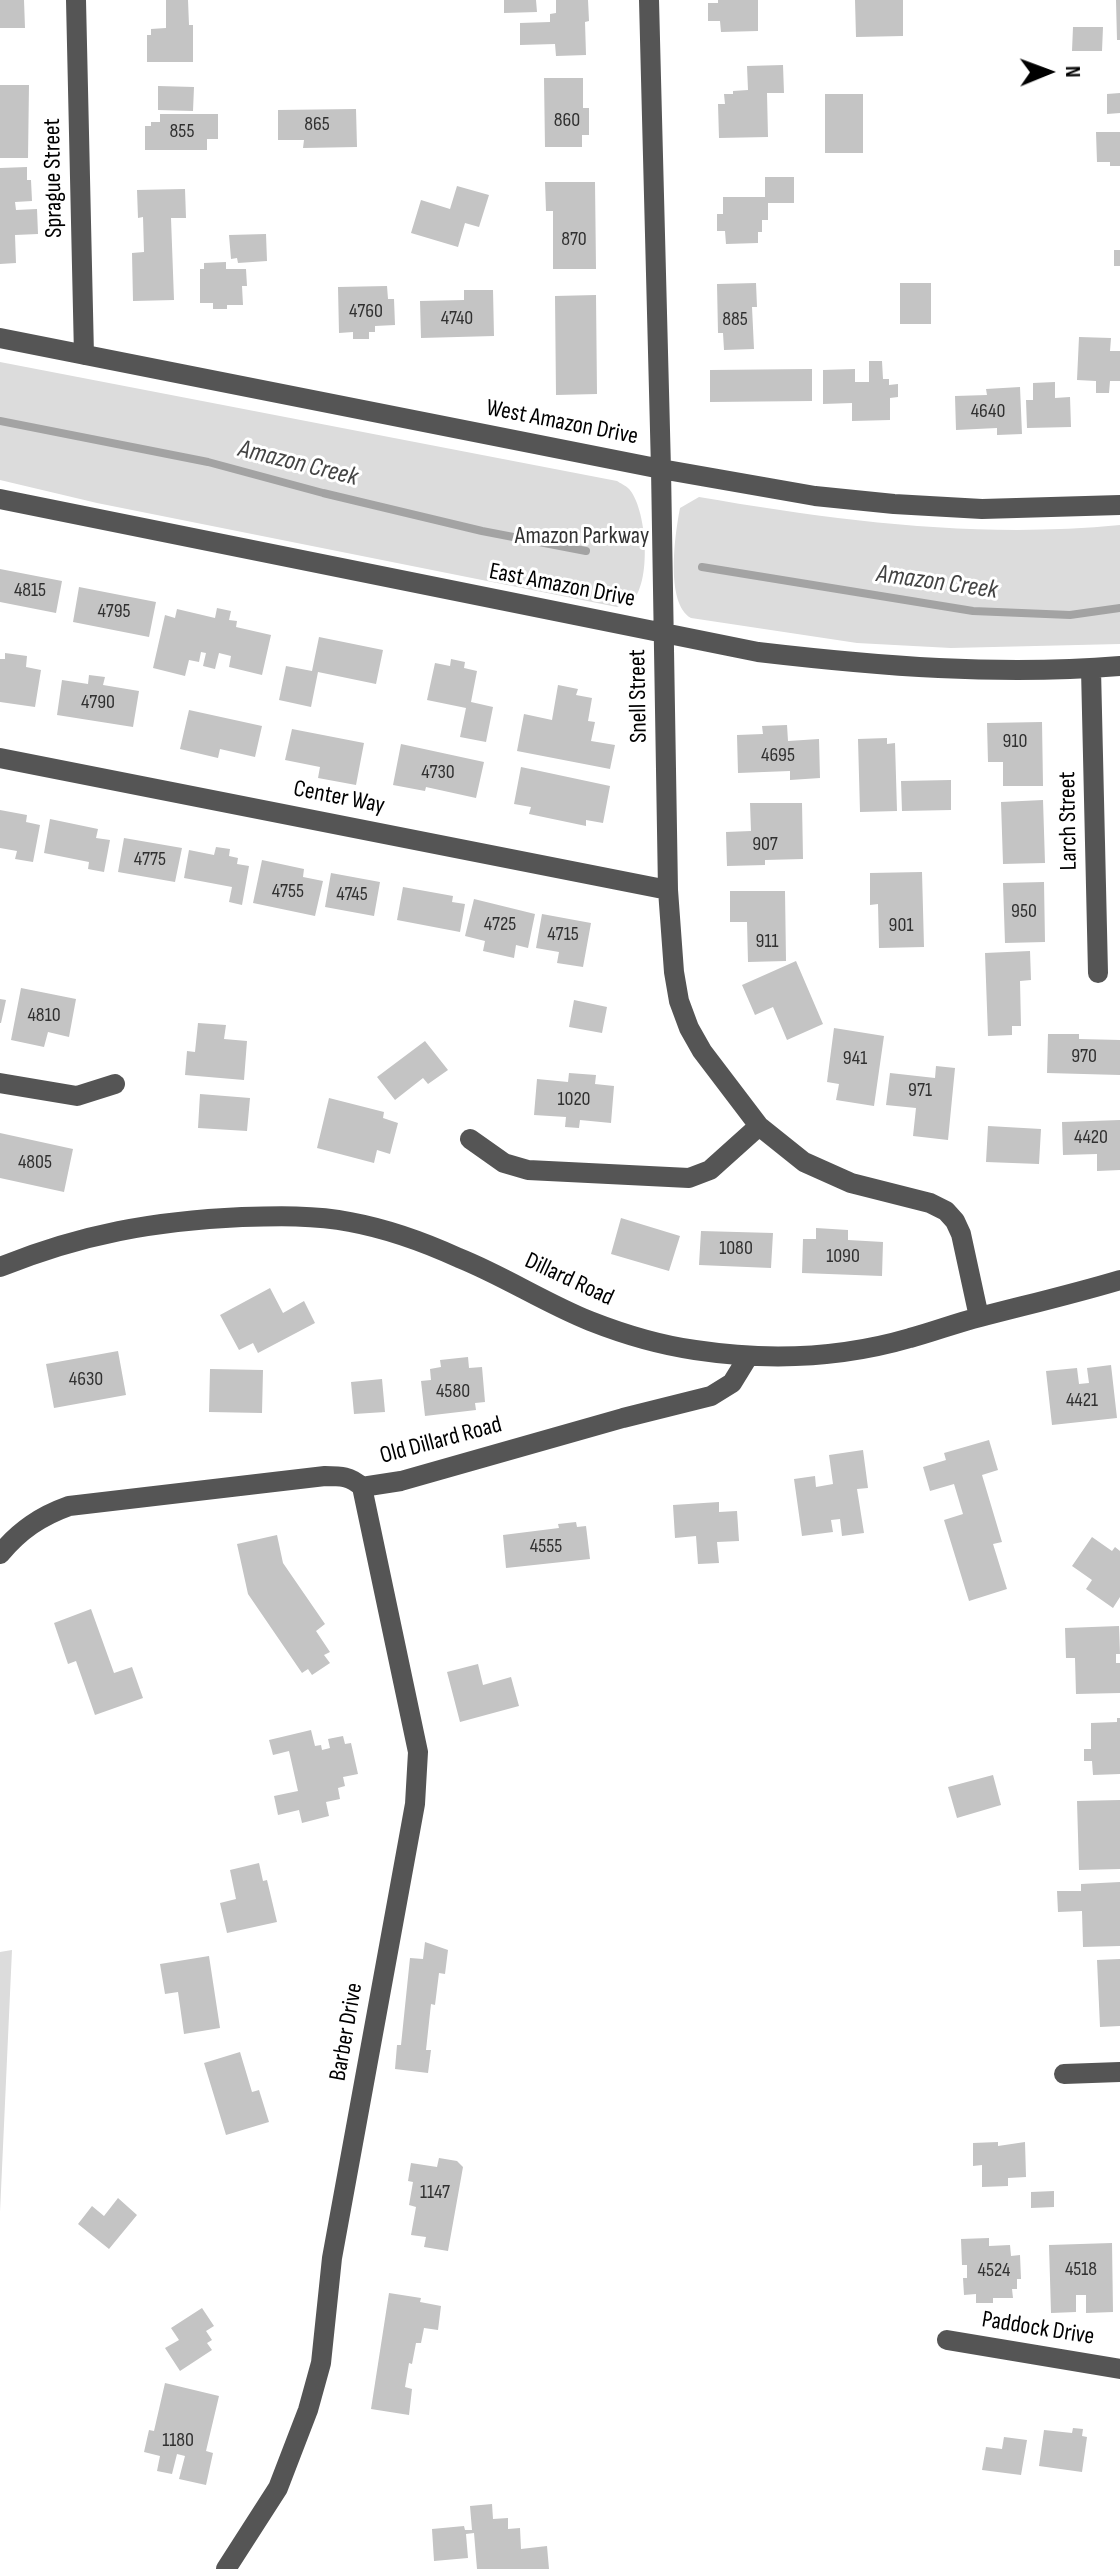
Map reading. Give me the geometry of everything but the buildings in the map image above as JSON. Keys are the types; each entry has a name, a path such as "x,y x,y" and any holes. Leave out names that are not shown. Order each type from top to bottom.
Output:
{"street":[{"name":"Sprague Street","path":"76,0 84,355"},
{"name":"Snell Street","path":"649,0 668,890 679,1001 702,1051 759,1126 804,1162 851,1183 930,1203 946,1211 961,1234 979,1317"},
{"name":"West Amazon Drive","path":"0,338 661,469 815,496 982,509 1120,505"},
{"name":"East Amazon Drive","path":"0,499 758,652 875,665 993,670 1120,666"},
{"name":"Larch Street","path":"1091,669 1098,973"},
{"name":"Center Way","path":"0,758 668,890"},
{"path":"0,1083 77,1096 115,1084"},
{"path":"470,1139 504,1163 528,1170 689,1178 710,1170 759,1126"},
{"name":"Dillard Road","path":"0,1267 78,1240 121,1229 165,1223 267,1217 347,1221 385,1230 462,1259 589,1321 647,1339 691,1350 748,1357 806,1358 908,1339 1120,1280"},
{"name":"Old Dillard Road","path":"0,1554 13,1539 42,1516 69,1506 325,1476 345,1476 362,1487 401,1481 711,1396 732,1383 748,1357"},
{"name":"Barber Drive","path":"226,2569 284,2475 321,2363 332,2258 415,1804 418,1752 362,1487"},
{"path":"1064,2074 1120,2072"},
{"name":"Paddock Drive","path":"947,2340 1120,2369"}],"green space":[{"name":"Amazon Parkway","path":"0,362 617,481 628,488 640,511 645,546 642,580 630,603 617,607 97,503 0,480"},
{"name":"Amazon Parkway","path":"699,497 856,520 961,529 1067,529 1120,525 1120,644 951,648 857,643 691,618 678,598 674,550 680,508"},
{"path":"12,1950 0,2212 0,1952"}],"waterway":[{"name":"Amazon Creek","path":"0,421 208,462 482,531 586,551"},
{"name":"Amazon Creek","path":"702,567 973,611 1070,615 1120,608"}]}
